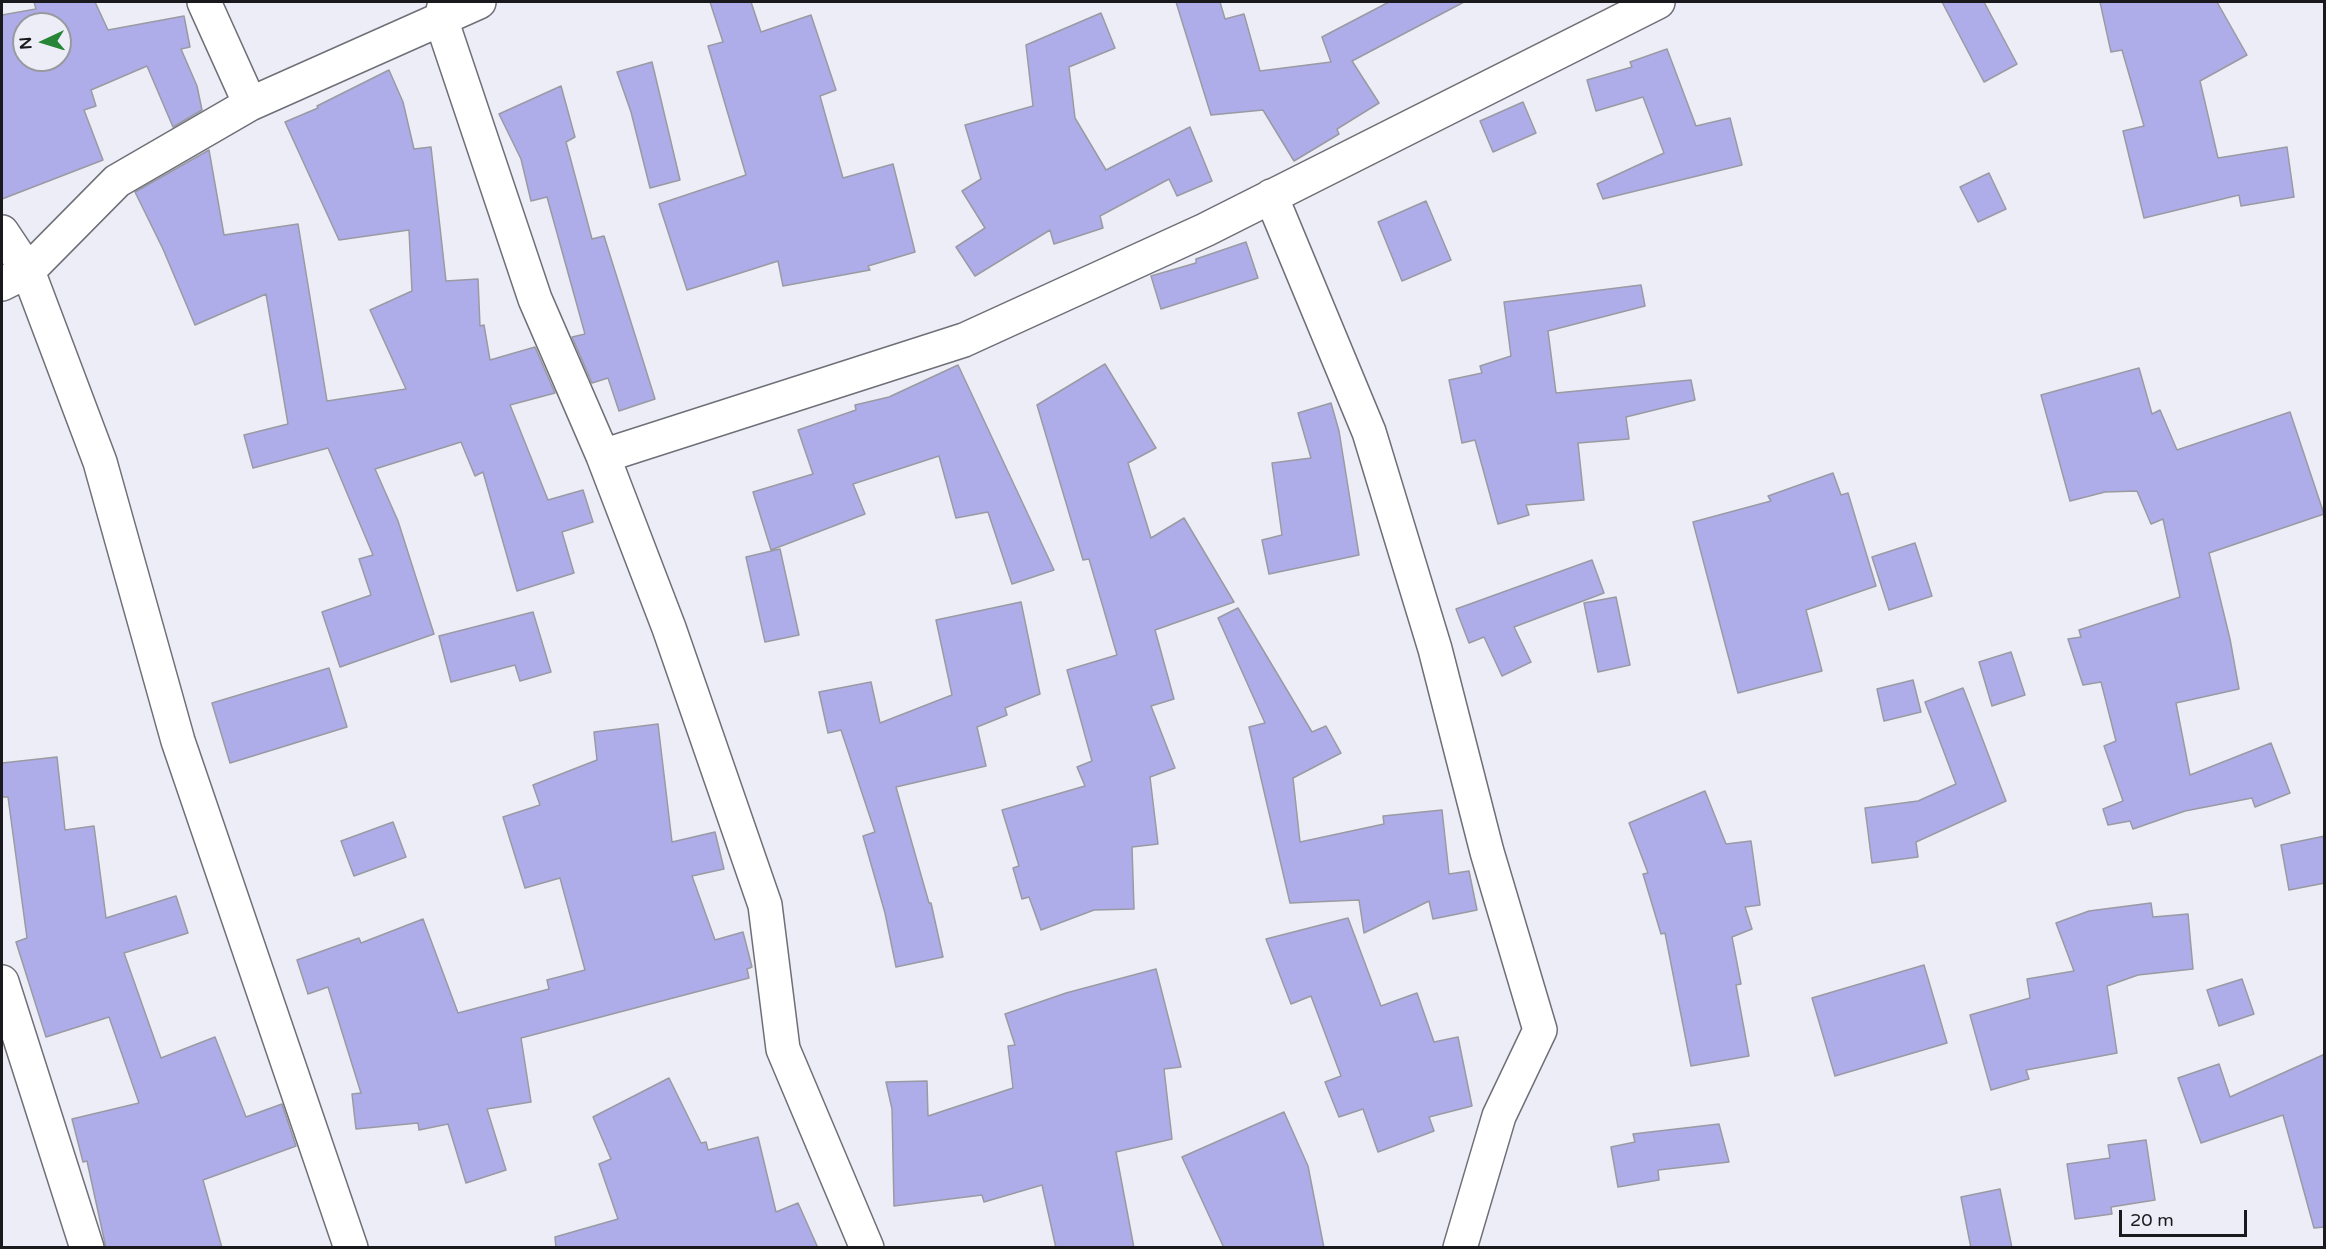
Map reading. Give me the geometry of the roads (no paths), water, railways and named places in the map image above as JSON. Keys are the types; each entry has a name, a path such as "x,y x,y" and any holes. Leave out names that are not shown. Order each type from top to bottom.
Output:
{"street":[{"path":"204,2 250,104"},
{"path":"15,277 117,180 250,104 443,10 479,2"},
{"path":"603,456 964,340 1205,230 1658,2"},
{"path":"443,10 535,299 603,456 669,628 765,904 783,1049 867,1248"},
{"path":"1271,196 1369,432 1435,649 1487,852 1540,1030 1499,1116 1460,1248"},
{"path":"2,232 15,277 100,462 178,741 351,1248"},
{"path":"2,982 87,1248"}]}
